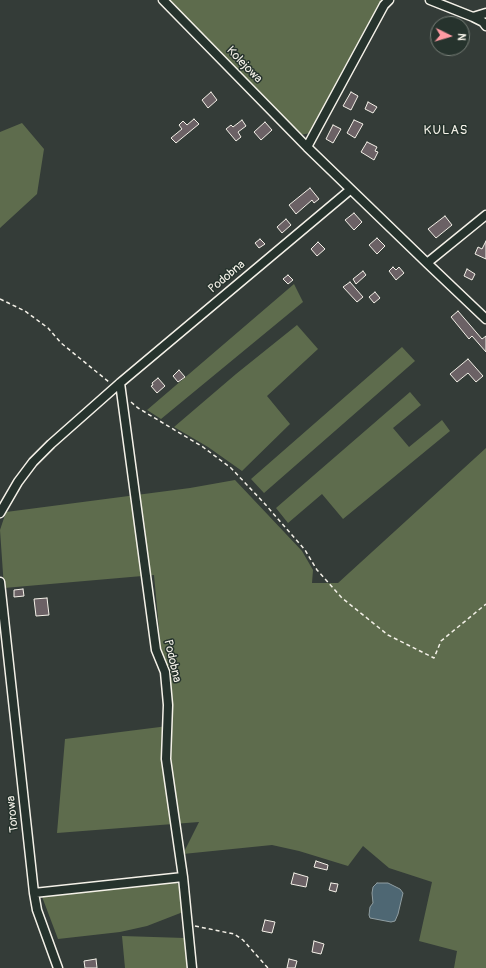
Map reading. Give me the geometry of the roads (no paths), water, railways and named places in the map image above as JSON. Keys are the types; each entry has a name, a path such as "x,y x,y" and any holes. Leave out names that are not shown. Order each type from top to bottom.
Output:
{"street":[{"name":"Kolejowa","path":"163,0 350,190 486,319"},
{"path":"307,147 384,5 389,0"},
{"path":"430,0 473,17 486,26"},
{"path":"473,17 486,13"},
{"name":"Podobna","path":"0,513 18,482 33,462 51,444 118,385 350,190"},
{"path":"427,264 486,215"},
{"name":"Podobna","path":"118,385 122,394 156,650 166,672 168,705 166,759 183,877 192,968"},
{"name":"Torowa","path":"0,582 34,893 37,910 58,968"},
{"path":"34,893 183,877"}],"water":[{"path":"377,883 388,883 400,889 403,893 395,921 391,922 370,918 370,907 373,903 373,887"}],"district":[{"name":"KULAS","path":"446,131"}]}
